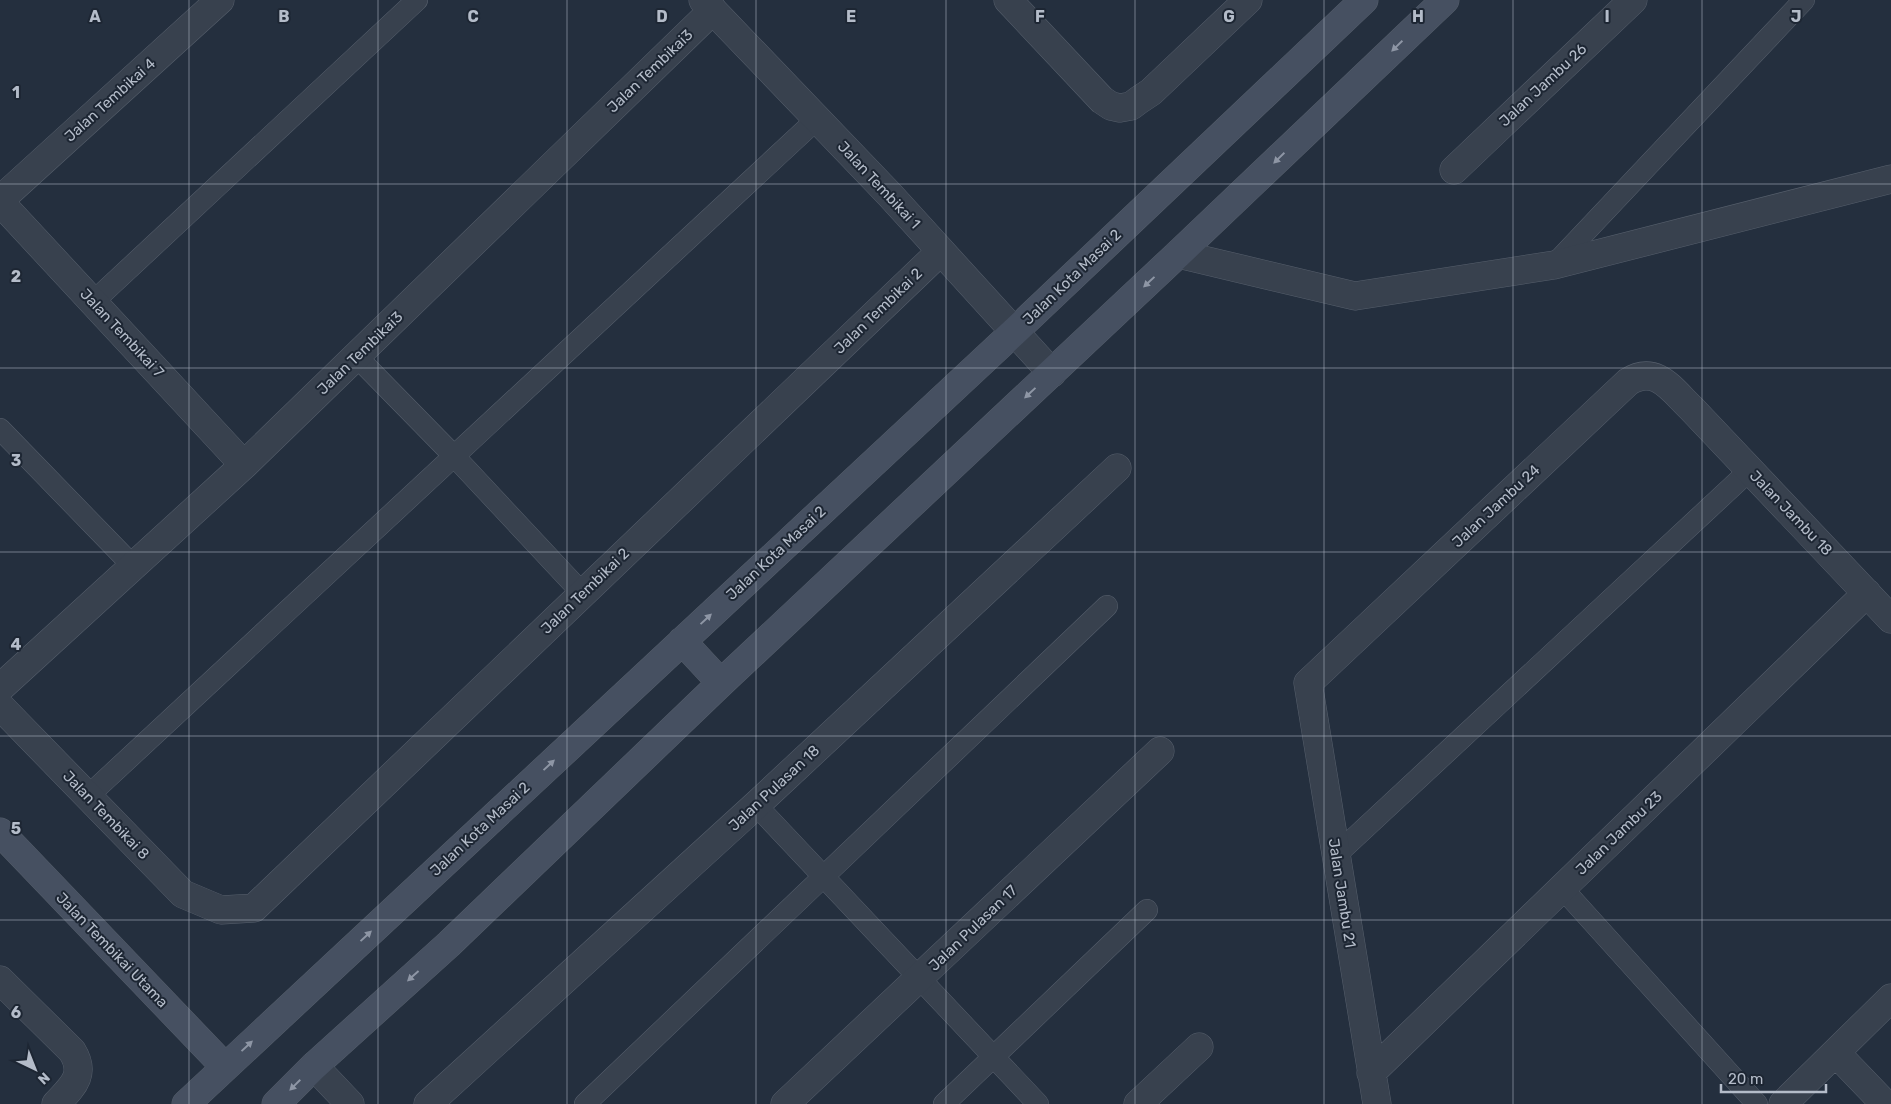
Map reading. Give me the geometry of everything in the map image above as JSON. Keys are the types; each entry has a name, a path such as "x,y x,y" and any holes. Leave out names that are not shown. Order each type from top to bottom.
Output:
{"main road":[{"name":"Jalan Kota Masai 2","path":"186,1104 1014,332 1364,0"},
{"path":"276,1104 314,1066 456,937 721,683 1178,254 1445,0"},
{"path":"682,641 721,683"},
{"name":"Jalan Tembikai Utama","path":"0,832 224,1067"}],"street":[{"name":"Jalan Tembikai 4","path":"0,201 220,0"},
{"path":"1008,0 1102,100 1111,106 1120,108 1131,106 1151,92 1248,0"},
{"name":"Jalan Jambu 26","path":"1454,170 1633,0"},
{"name":"Jalan Tembikai 1","path":"708,5 890,195 940,252 1052,372"},
{"name":"Jalan Tembikai3","path":"0,688 244,465 708,5"},
{"path":"1178,254 1355,296 1554,265 1885,176"},
{"name":"Jalan Tembikai 7","path":"0,201 244,465"},
{"name":"Jalan Tembikai 2","path":"222,910 254,908 940,252"},
{"name":"Jalan Jambu 24","path":"1308,683 1628,382 1636,377 1646,375 1655,377 1691,408"},
{"name":"Jalan Jambu 18","path":"1691,408 1891,620"},
{"name":"Jalan Pulasan 18","path":"428,1104 756,806 1116,468"},
{"name":"Jalan Jambu 23","path":"1371,1073 1867,593"},
{"name":"Jalan Jambu 21","path":"1308,683 1376,1104"},
{"name":"Jalan Tembikai 8","path":"0,706 183,894 222,910"},
{"name":"Jalan Pulasan 17","path":"785,1104 920,979 1160,751"},
{"path":"0,980 72,1051 77,1060 79,1069 77,1079 56,1104"},
{"path":"1783,1104 1891,998"},
{"path":"1138,1104 1198,1047"},
{"path":"1836,1053 1885,1104"},
{"path":"314,1066 350,1104"}],"lane":[{"path":"93,302 417,0"},
{"path":"1554,265 1804,0"},
{"path":"88,796 817,119"},
{"path":"356,356 454,456 583,594"},
{"path":"0,428 133,566"},
{"path":"1336,856 1750,470"},
{"path":"585,1104 1107,606"},
{"path":"756,806 1038,1104"},
{"path":"1562,888 1757,1104"},
{"path":"944,1104 1147,910"}]}
